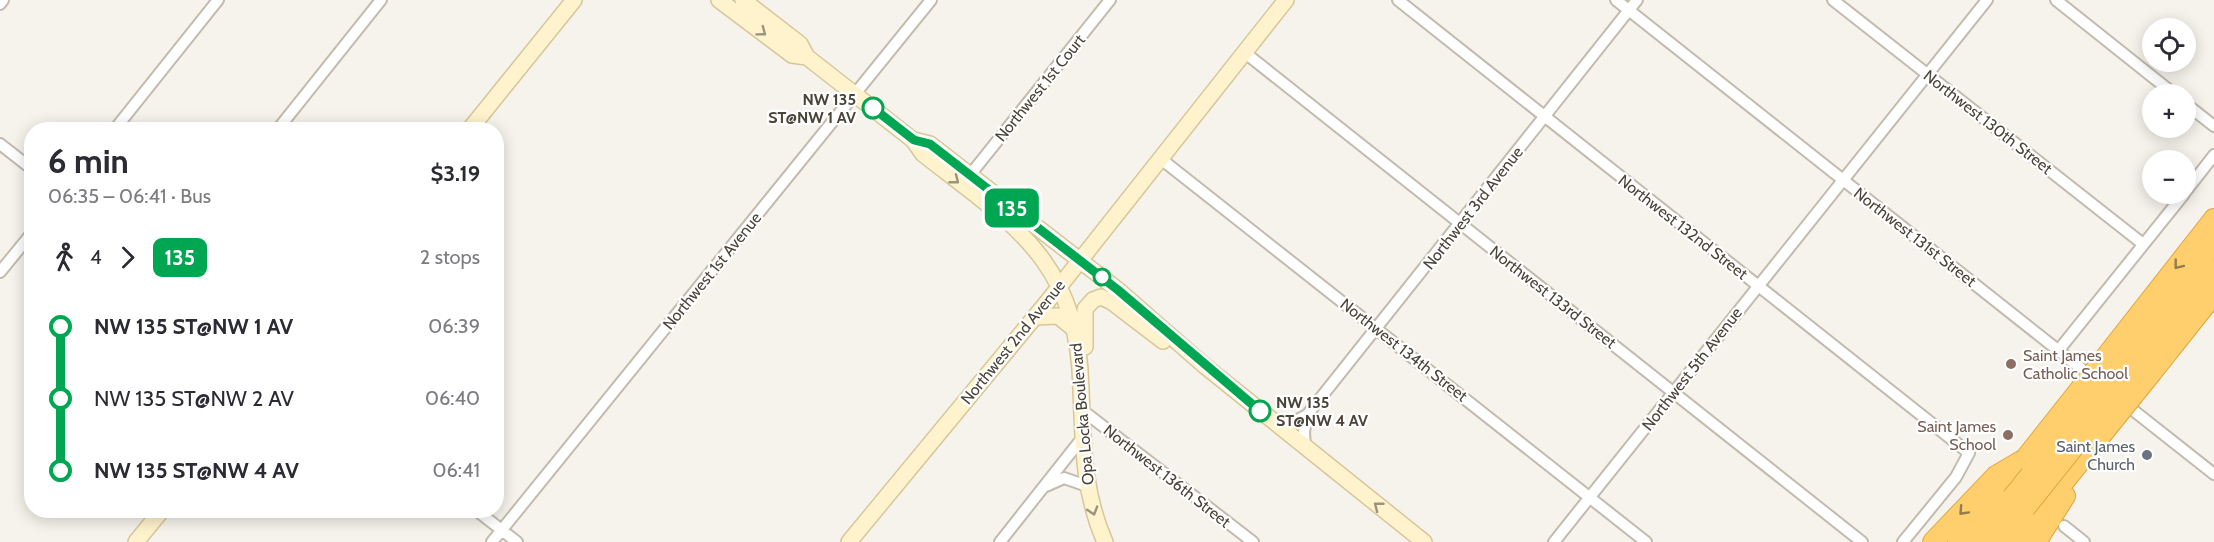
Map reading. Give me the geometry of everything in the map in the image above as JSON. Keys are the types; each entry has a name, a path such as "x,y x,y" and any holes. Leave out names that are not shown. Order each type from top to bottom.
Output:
{"highway":[{"path":"1977,542 2026,506 2098,439 2134,358 2214,219"},
{"path":"1998,542 2134,358 2214,244"},
{"path":"2134,358 2214,271"},
{"path":"2036,542 2026,506 2025,459 2134,358 2214,294"},
{"path":"1934,542 2026,506"},
{"path":"1958,542 2026,506"},
{"path":"2016,542 2026,506"}],"main road":[{"path":"476,122 574,0"},
{"path":"719,0 792,56 807,57"},
{"path":"730,0 741,8 748,2 800,45 807,57 914,140 923,154 1013,225 1077,263"},
{"name":"Northwest 2nd Avenue","path":"849,542 1035,317 1286,0"},
{"path":"914,140 930,144 970,175 1424,542"},
{"name":"Opa Locka Boulevard","path":"1013,225 1044,259 1059,286 1074,329 1081,374 1087,486 1105,542"},
{"path":"1081,374 1085,348 1084,312 1089,303 1101,297 1112,302 1179,353 1206,367"},
{"path":"1035,317 1058,316 1074,329"},
{"path":"136,542 156,518"}],"street":[{"path":"0,4 3,0"},
{"path":"121,122 218,0"},
{"path":"284,122 381,0"},
{"name":"Northwest 1st Avenue","path":"492,542 931,0"},
{"name":"Northwest 1st Court","path":"970,175 1110,0"},
{"name":"Northwest 132nd Street","path":"1398,0 1969,453 1956,477 1903,542"},
{"name":"Northwest 131st Street","path":"1616,0 2214,474"},
{"name":"Northwest 3rd Avenue","path":"1307,415 1637,0"},
{"name":"Northwest 130th Street","path":"1833,0 2143,244"},
{"name":"Northwest 5th Avenue","path":"1554,542 1987,0"},
{"path":"2056,0 2161,84"},
{"name":"Northwest 133rd Street","path":"1244,52 1862,542"},
{"path":"2196,112 2214,126"},
{"path":"0,144 24,163"},
{"path":"2196,178 2214,155"},
{"name":"Northwest 134th Street","path":"1161,159 1646,542"},
{"path":"2058,351 2175,204"},
{"path":"0,272 24,243"},
{"name":"Northwest 136th Street","path":"1082,410 1253,542"},
{"path":"1278,425 1292,423 1307,415"},
{"path":"1305,448 1304,432 1307,415"},
{"path":"999,542 1083,437"},
{"path":"1046,486 1064,478 1087,486"},
{"path":"2026,506 2084,542"},
{"path":"486,518 517,542"}],"bus line":[{"name":"135","path":"873,108 914,140 930,144 1062,245 1260,411"}],"place":[{"name":"NW 135 ST@NW 1 AV","path":"873,108"},
{"name":"Saint James Catholic School","path":"2011,364"},
{"name":"NW 135 ST@NW 4 AV","path":"1260,411"},
{"name":"Saint James School","path":"2008,435"},
{"name":"Saint James Church","path":"2147,455"}]}
